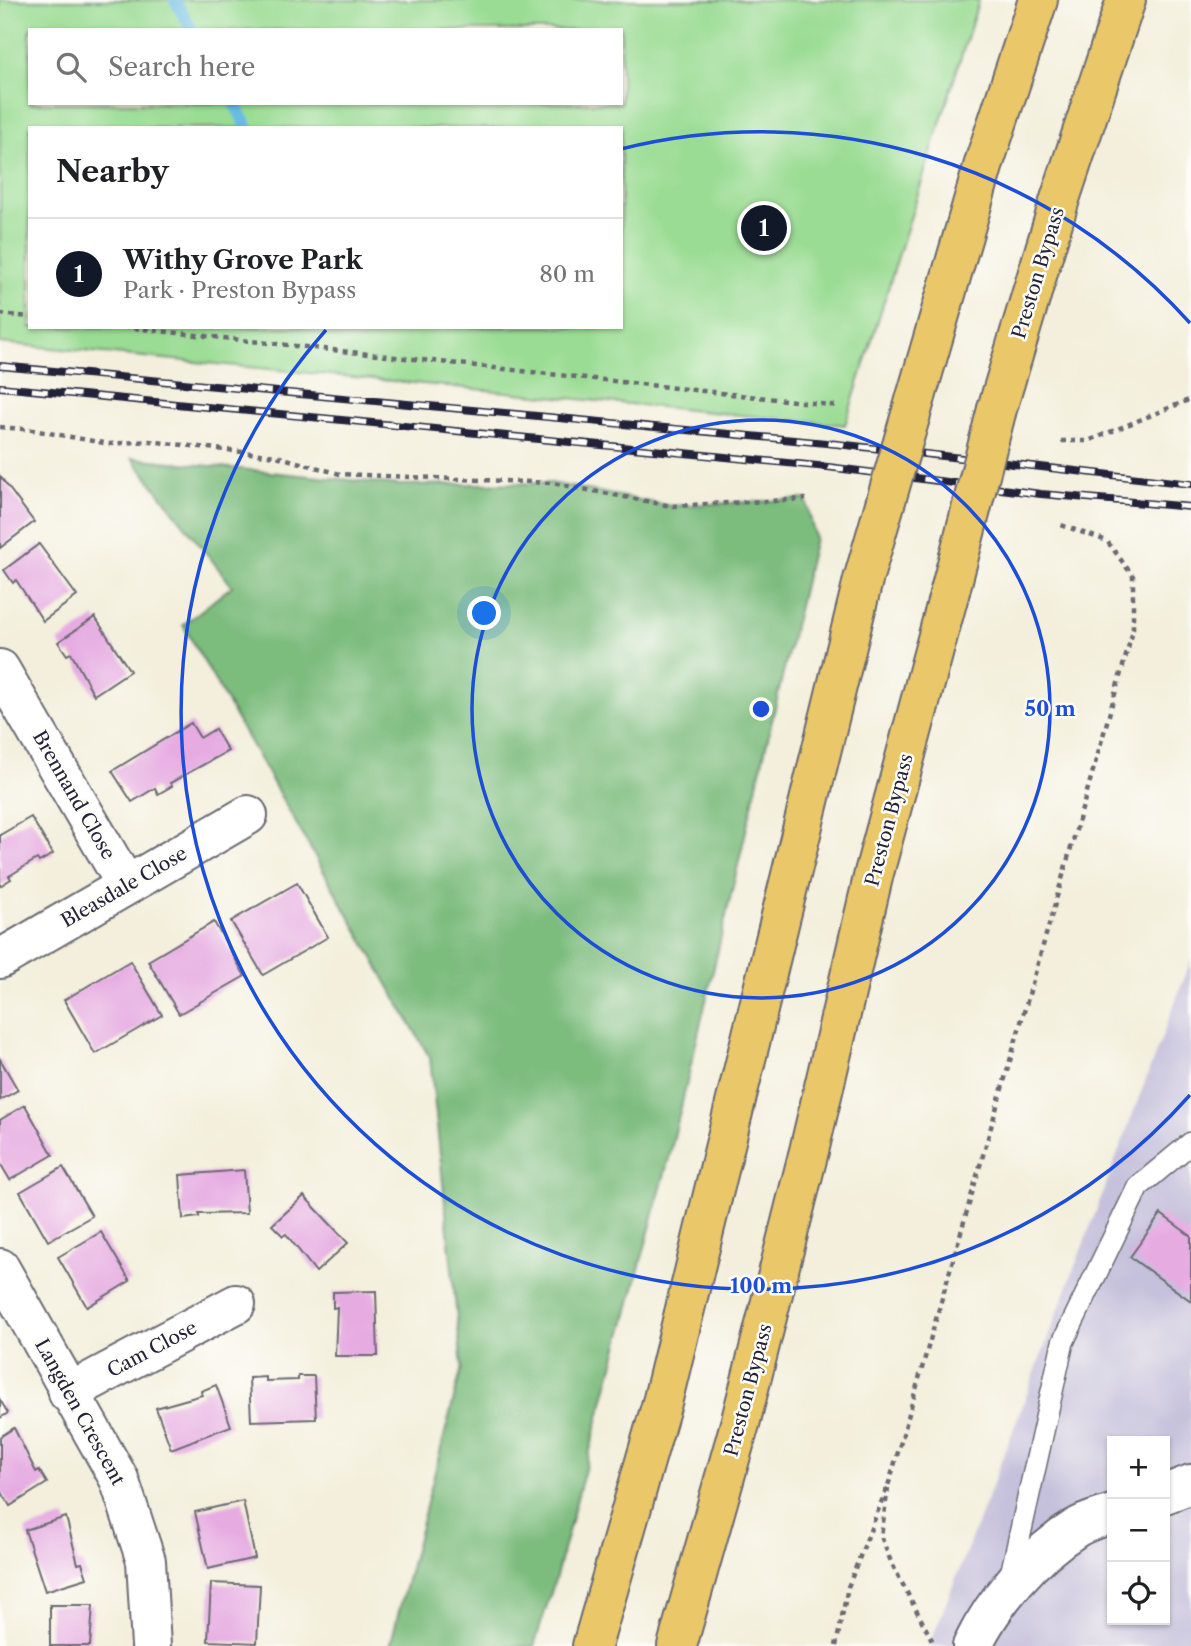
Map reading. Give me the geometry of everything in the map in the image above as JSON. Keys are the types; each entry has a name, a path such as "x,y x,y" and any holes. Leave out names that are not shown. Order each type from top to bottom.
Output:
{"highway":[{"path":"592,1646 663,1399 863,580 985,160 1038,0"},
{"name":"Preston Bypass","path":"677,1646 741,1420 874,873 998,409 1060,199 1126,0"}],"street":[{"name":"Brennand Close","path":"0,669 126,885"},
{"name":"Bleasdale Close","path":"0,959 248,815"},
{"name":"Langden Crescent","path":"0,1268 68,1394 119,1479 146,1560 151,1646"},
{"name":"Cam Close","path":"68,1394 236,1304"},
{"path":"1170,1492 1191,1483"},
{"path":"972,1646 987,1615 1031,1564 1077,1527 1107,1516"}],"lane":[{"path":"1007,1591 1063,1342 1138,1187 1191,1143"}],"path":[{"path":"0,314 28,317"},
{"path":"142,329 839,406"},
{"path":"1061,441 1088,442 1191,399"},
{"path":"0,427 109,444 149,441 276,456 340,474 552,483 671,506 806,499"},
{"path":"836,1646 848,1587 890,1480 1133,631 1133,576 1107,541 1058,524"},
{"path":"890,1480 881,1536 891,1562 934,1646"}],"shaded area":[{"path":"1191,960 1191,1646 929,1646 988,1496"}],"green space":[{"path":"0,0 979,0 845,425 0,343"},
{"path":"132,458 399,485 552,483 671,506 806,499 815,538 669,1158 555,1580 534,1646 390,1646 462,1367 430,1058 183,625 232,586"}],"building":[{"path":"0,476 34,522 0,548"},
{"path":"39,544 77,596 43,621 16,580 13,583 4,570"},
{"path":"95,617 130,671 94,695 71,653 67,655 58,642"},
{"path":"191,723 200,738 215,729 228,751 170,783 172,786 158,794 155,788 132,802 112,771"},
{"path":"31,817 53,854 39,862 37,859 9,876 11,879 0,886 0,835"},
{"path":"297,883 328,937 263,975 231,921"},
{"path":"214,922 245,976 179,1014 148,961"},
{"path":"130,961 162,1015 95,1054 64,1000"},
{"path":"0,1059 18,1090 0,1100"},
{"path":"25,1105 53,1155 10,1180 0,1163 0,1120"},
{"path":"63,1167 92,1216 48,1241 20,1192"},
{"path":"244,1170 247,1213 199,1214 199,1217 183,1219 180,1175"},
{"path":"304,1196 348,1243 316,1272 286,1234 283,1236 272,1225"},
{"path":"1161,1214 1191,1236 1191,1301 1130,1257"},
{"path":"101,1232 130,1281 87,1307 58,1257"},
{"path":"376,1291 378,1356 335,1356 337,1307 333,1308 333,1292"},
{"path":"298,1376 314,1376 316,1419 251,1421 249,1378 266,1377 266,1381 298,1380"},
{"path":"216,1385 231,1426 171,1449 156,1408 202,1395 201,1391"},
{"path":"0,1400 8,1413 0,1418"},
{"path":"14,1428 36,1472 39,1470 47,1483 10,1506 0,1489 0,1437"},
{"path":"243,1501 255,1558 208,1569 195,1512"},
{"path":"66,1517 78,1564 82,1563 87,1578 45,1591 25,1530"},
{"path":"211,1583 260,1585 257,1643 208,1641"},
{"path":"50,1605 93,1605 90,1646 50,1646"}],"waterway":[{"path":"175,0 191,28"},
{"path":"235,105 247,126"}],"railway":[{"path":"0,366 837,444 1191,484"},
{"path":"0,387 828,467 1041,494 1191,507"}],"place":[{"name":"Withy Grove Park","path":"764,228"}]}
